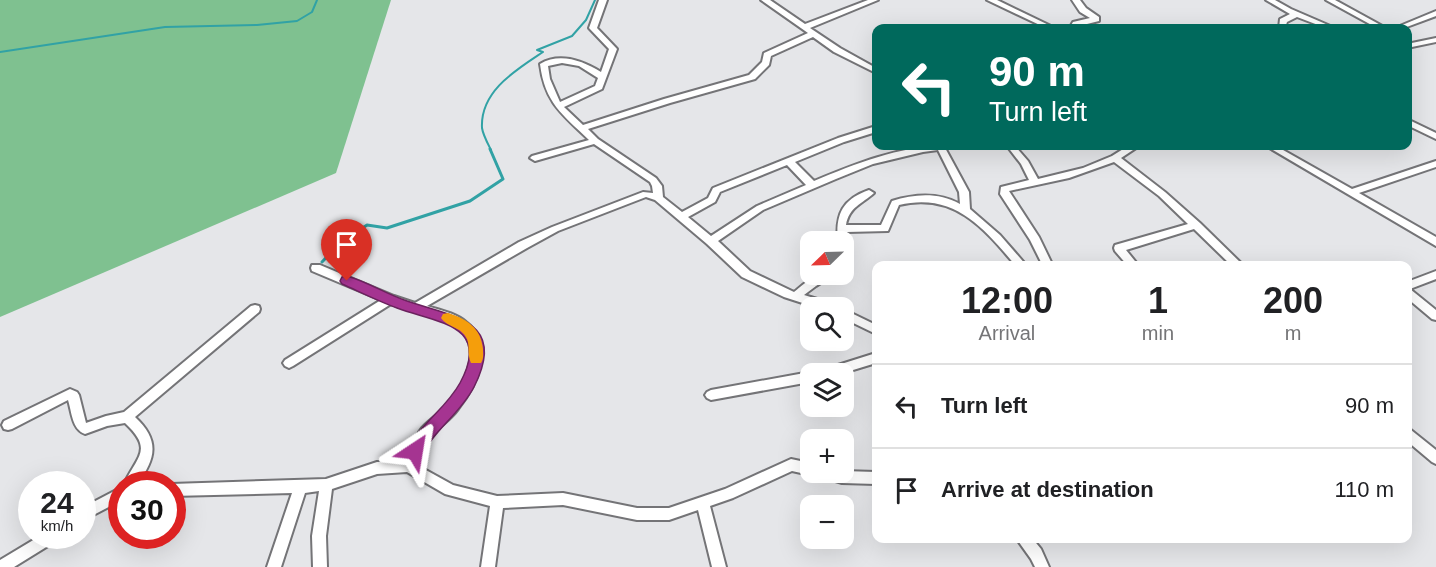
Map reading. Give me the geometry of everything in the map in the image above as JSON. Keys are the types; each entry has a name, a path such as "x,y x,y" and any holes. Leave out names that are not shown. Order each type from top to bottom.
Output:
{"street":[{"path":"558,106 599,87 613,49 593,28 603,0"},
{"path":"765,0 837,50 872,69"},
{"path":"805,27 874,0"},
{"path":"991,0 1042,24"},
{"path":"1076,0 1083,10 1095,19 1076,24"},
{"path":"1270,0 1297,15 1321,24"},
{"path":"1330,0 1375,24"},
{"path":"1409,24 1436,13"},
{"path":"1283,24 1283,21 1297,15"},
{"path":"582,128 752,77 766,63 767,55 814,33"},
{"path":"1412,45 1436,40"},
{"path":"603,77 576,60 561,60 544,64 546,79 558,106 595,141 653,180 657,186 658,198"},
{"path":"1412,124 1436,136"},
{"path":"681,217 712,200 716,190 841,140 872,130"},
{"path":"535,158 595,141"},
{"path":"711,241 760,208 812,185 870,162 919,150"},
{"path":"942,150 964,192 965,209"},
{"path":"1015,150 1026,163 1035,183"},
{"path":"1046,261 1004,189 1053,180 1079,171 1086,172 1127,150"},
{"path":"1277,150 1436,242"},
{"path":"1115,158 1162,194 1234,261"},
{"path":"790,162 812,185"},
{"path":"1351,193 1436,164"},
{"path":"415,308 523,245 646,194 658,198 711,241 746,274 800,297"},
{"path":"869,194 850,204 843,214 843,228 885,229 895,203 906,199 941,201 965,209 987,225 1018,261"},
{"path":"1130,261 1119,248 1197,225"},
{"path":"316,268 390,299 452,319 464,326 474,337 477,355 468,384 451,409 423,436 408,466"},
{"path":"1412,284 1436,275"},
{"path":"796,296 811,285"},
{"path":"1412,296 1436,316"},
{"path":"289,363 390,299"},
{"path":"8,425 70,394 76,401 81,426 85,429 106,421 127,417 255,309"},
{"path":"854,319 872,328"},
{"path":"854,365 872,359"},
{"path":"711,395 800,379"},
{"path":"127,417 144,435 147,452 141,471"},
{"path":"1412,438 1436,459"},
{"path":"186,490 300,488 326,485 377,468 408,466 450,490 497,502 562,499 637,514 669,514 728,494 791,465 800,467"},
{"path":"854,477 872,478"},
{"path":"320,567 319,536 326,485"},
{"path":"274,567 300,488"},
{"path":"488,567 497,502"},
{"path":"702,502 719,567"},
{"path":"1027,543 1042,567"},
{"path":"2,567 30,549"}],"green space":[{"path":"0,0 391,0 336,173 0,317"}],"waterway":[{"path":"0,52 165,27 257,25 297,21 312,12 317,0"},
{"path":"491,150 482,128 483,115 493,92 511,74 543,52 537,50 572,36 586,20 595,0"},
{"path":"322,262 339,244 367,225 387,228 470,201 503,179 490,149"}],"slow traffic":[{"path":"448,318 464,326 474,337 476,359"}],"route":[{"path":"347,281 402,304 452,319 464,326 474,337 477,355 468,384 451,409 423,436 415,451"}]}
